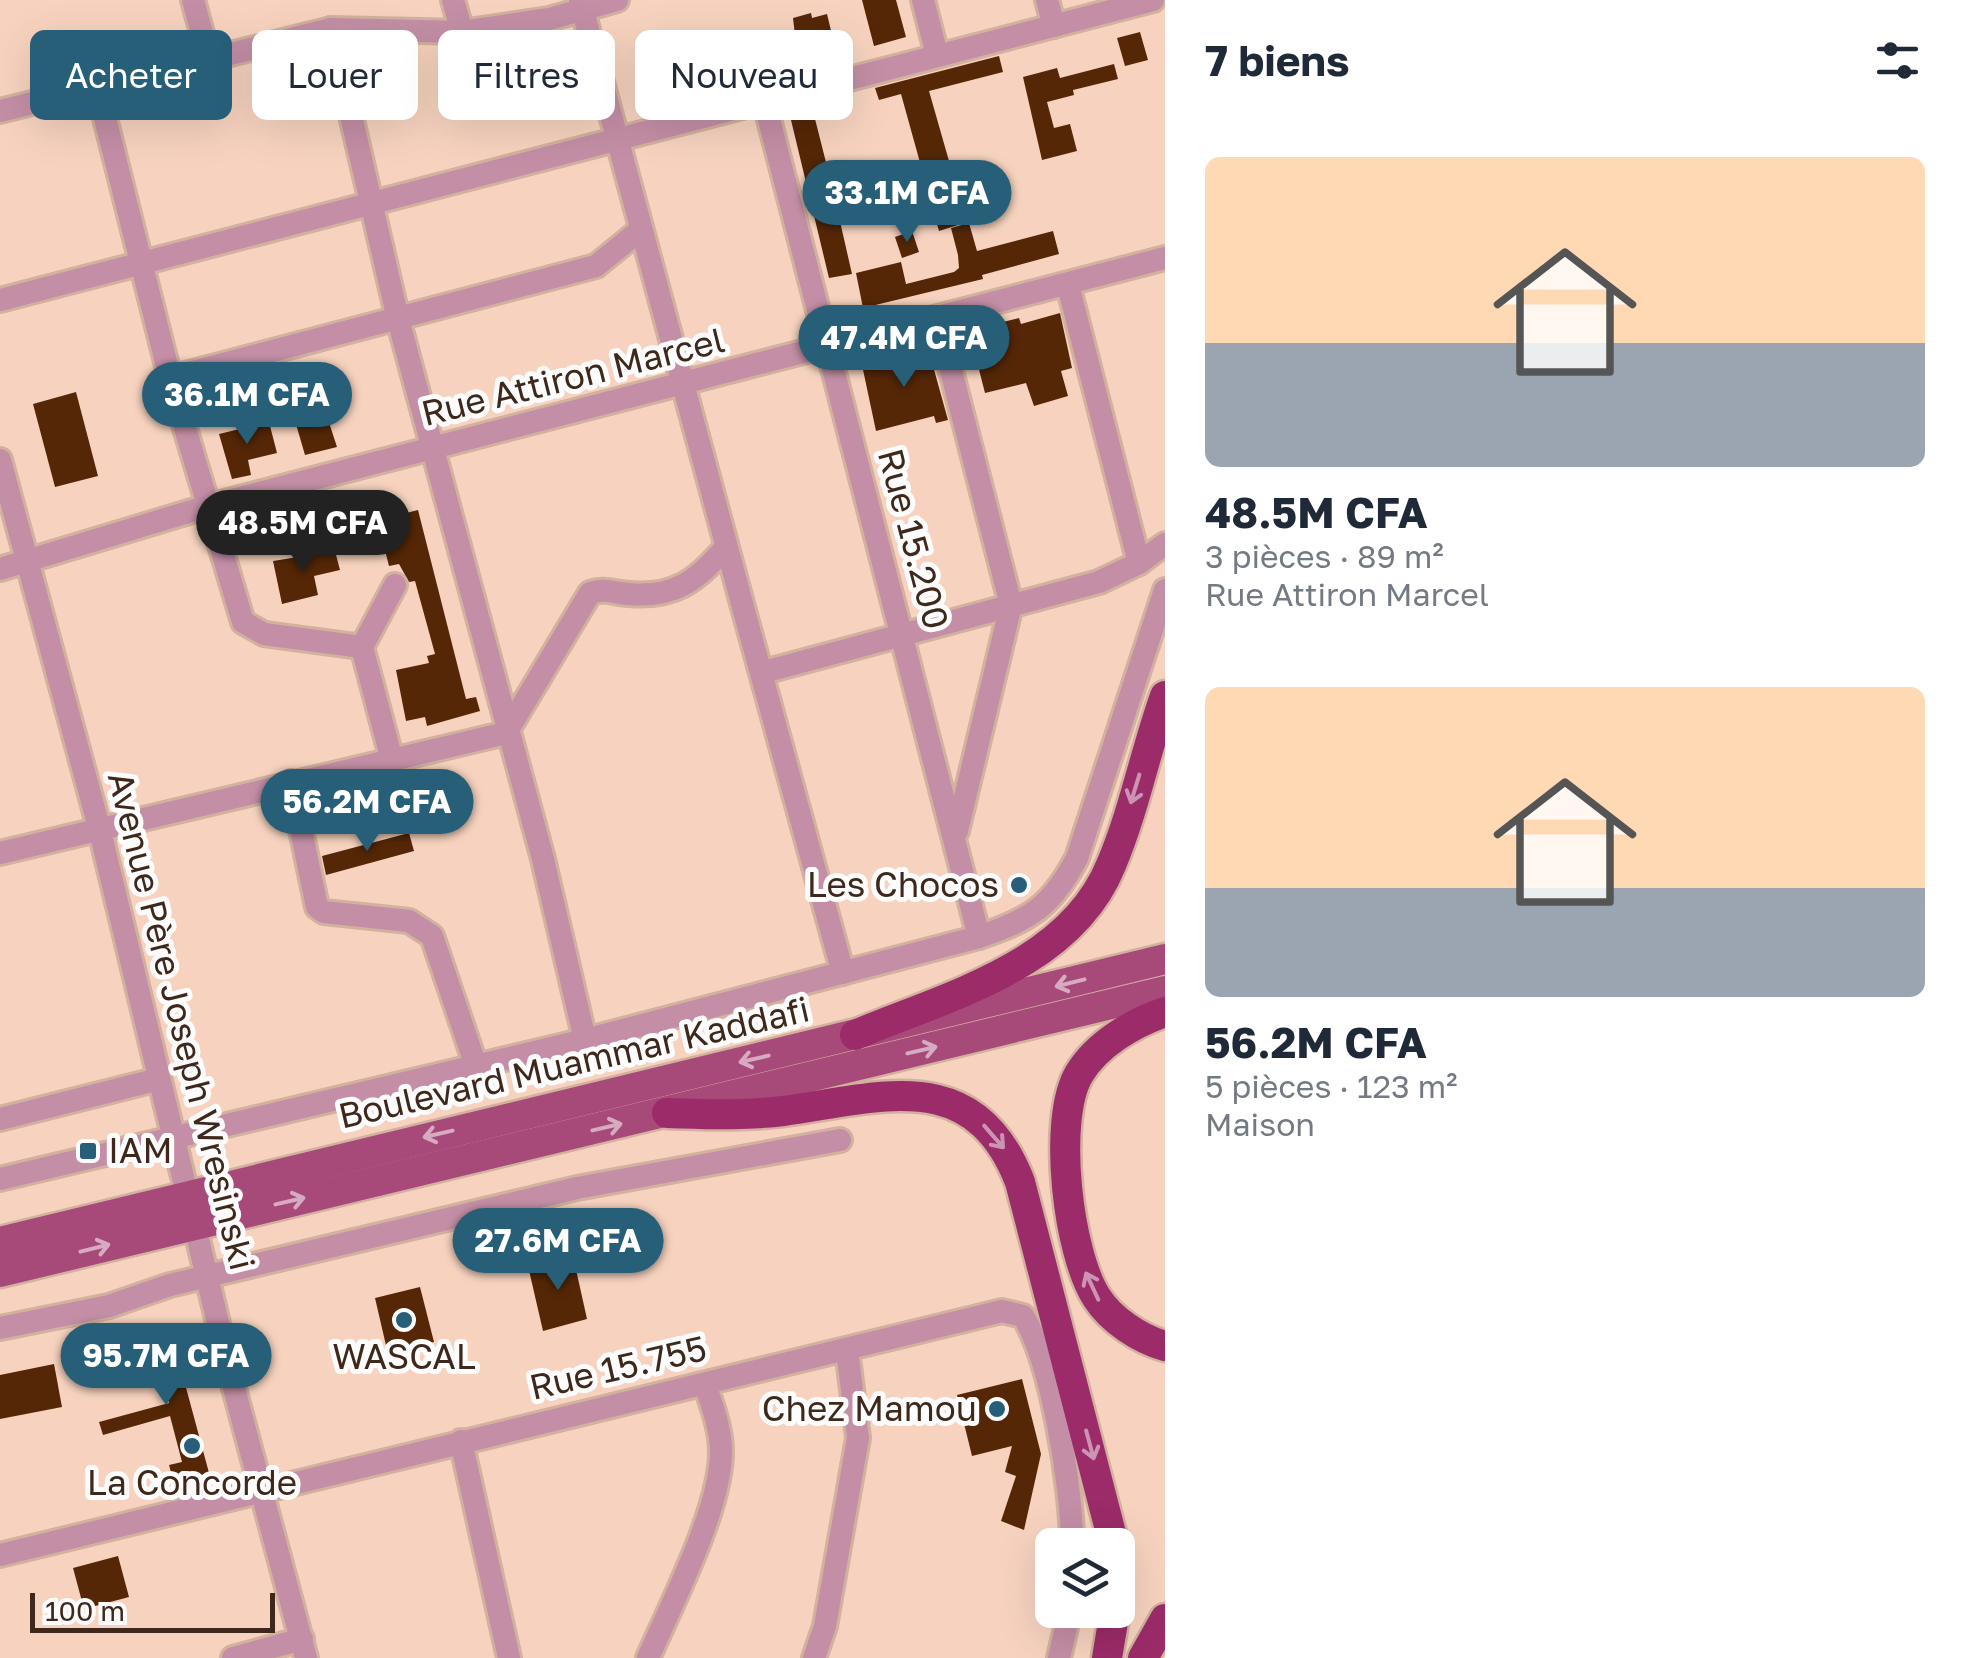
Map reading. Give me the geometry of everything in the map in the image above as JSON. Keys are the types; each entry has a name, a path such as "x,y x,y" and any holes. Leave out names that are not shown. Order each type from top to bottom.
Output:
{"highway":[{"path":"855,1035 1022,962 1074,924 1112,864 1165,696"},
{"path":"1165,1012 1119,1034 1094,1055 1068,1100 1064,1142 1084,1267 1097,1299 1136,1333 1165,1346"},
{"path":"667,1113 781,1112 858,1098 916,1094 956,1106 990,1130 1009,1155 1020,1182 1110,1528"},
{"path":"1143,1658 1165,1619"},
{"path":"1106,1658 1111,1628"}],"main road":[{"name":"Boulevard Muammar Kaddafi","path":"0,1272 192,1209 855,1035 1165,960"},
{"name":"Boulevard Muammar Kaddafi","path":"0,1242 192,1209 667,1113 1165,991"}],"street":[{"path":"193,0 201,30"},
{"path":"453,0 461,30"},
{"path":"476,30 534,22 581,4 617,0"},
{"path":"922,0 936,55"},
{"path":"1046,0 1054,26"},
{"path":"853,77 1153,0"},
{"path":"581,4 639,231 725,548 764,672 843,973"},
{"path":"331,29 398,319 542,858 586,1040"},
{"path":"232,51 331,29 438,31"},
{"path":"0,111 30,103"},
{"path":"106,120 170,378 242,622 264,634 362,647"},
{"path":"0,300 688,120"},
{"name":"Rue 15.200","path":"769,120 980,937"},
{"path":"170,378 596,266 639,231"},
{"name":"Rue Attiron Marcel","path":"0,569 205,506 828,349 1165,258"},
{"path":"1068,286 1139,563"},
{"path":"938,320 1011,605 956,835"},
{"name":"Avenue Père Joseph Wresinski","path":"0,460 100,831 173,1137 304,1649"},
{"path":"764,672 901,632 1099,582 1139,563 1165,544"},
{"path":"0,853 506,734 590,593 600,589 631,594 676,591 692,584 725,548"},
{"path":"392,760 362,647 395,585"},
{"path":"0,1178 586,1040 980,937 1024,921 1058,893 1077,858 1165,590"},
{"path":"291,782 317,907 324,912 409,921 432,936 476,1066"},
{"path":"0,1119 159,1079"},
{"path":"0,1328 109,1306 208,1277 577,1188 840,1140"},
{"name":"Rue 15.755","path":"0,1555 262,1488 1002,1311 1022,1316 1034,1334 1048,1386 1072,1528"},
{"path":"814,1658 825,1626 858,1438 846,1350"},
{"path":"648,1658 690,1560 721,1455 718,1423 705,1384"},
{"path":"461,1441 509,1658"},
{"path":"1059,1658 1066,1628"},
{"path":"233,1658 304,1649"}],"building":[{"path":"862,0 896,0 906,37 874,46"},
{"path":"827,14 831,30 794,30 793,18"},
{"path":"1140,32 1148,60 1125,66 1117,38"},
{"path":"999,56 1003,72 929,91 957,189 952,190 961,224 939,231 901,94 879,100 875,88"},
{"path":"1114,64 1118,79 1073,90 1074,95 1047,102 1054,128 1070,124 1077,151 1042,160 1023,77 1057,68 1060,78"},
{"path":"791,120 815,120 833,190 828,192 835,219 839,217 852,274 829,278"},
{"path":"969,223 977,251 1053,231 1059,254 982,275 983,279 863,308 856,273 901,262 906,284 954,272 959,268 951,228"},
{"path":"912,231 919,252 902,258 895,237"},
{"path":"1060,313 1072,368 1061,371 1068,396 1034,406 1026,383 985,393 974,350 962,354 957,334 974,329 973,323 1001,316 1003,322 1019,318 1021,324"},
{"path":"928,348 948,420 936,423 934,416 876,431 862,365"},
{"path":"330,387 333,402 323,404 337,447 305,455 288,397"},
{"path":"76,392 98,476 55,487 33,404"},
{"path":"269,422 277,453 248,460 251,475 232,479 219,434"},
{"path":"366,493 379,540 353,546 343,499"},
{"path":"418,510 466,699 476,697 480,711 427,726 425,717 406,721 396,670 429,663 427,656 435,654 415,581 409,582 399,564 389,566 382,539 402,534 398,515"},
{"path":"335,551 340,570 314,576 318,595 282,604 273,561"},
{"path":"398,790 402,807 381,812 376,795"},
{"path":"409,833 414,851 326,875 322,856"},
{"path":"573,1256 587,1319 543,1331 528,1266"},
{"name":"WASCAL","path":"420,1287 434,1342 388,1354 375,1298"},
{"path":"171,1332 212,1484 177,1494 169,1465 182,1462 170,1416 103,1435 99,1422 169,1403 160,1372 129,1381 119,1347"},
{"path":"54,1364 62,1407 0,1419 0,1375"},
{"path":"1022,1379 1041,1454 1024,1530 1001,1521 1016,1476 1005,1472 1012,1446 972,1456 957,1395"},
{"path":"118,1556 129,1597 84,1609 73,1568"}],"place":[{"name":"Les Chocos","path":"1019,885"},
{"name":"IAM","path":"88,1151"},
{"name":"WASCAL","path":"404,1320"},
{"name":"Chez Mamou","path":"997,1409"},
{"name":"La Concorde","path":"192,1446"}]}
